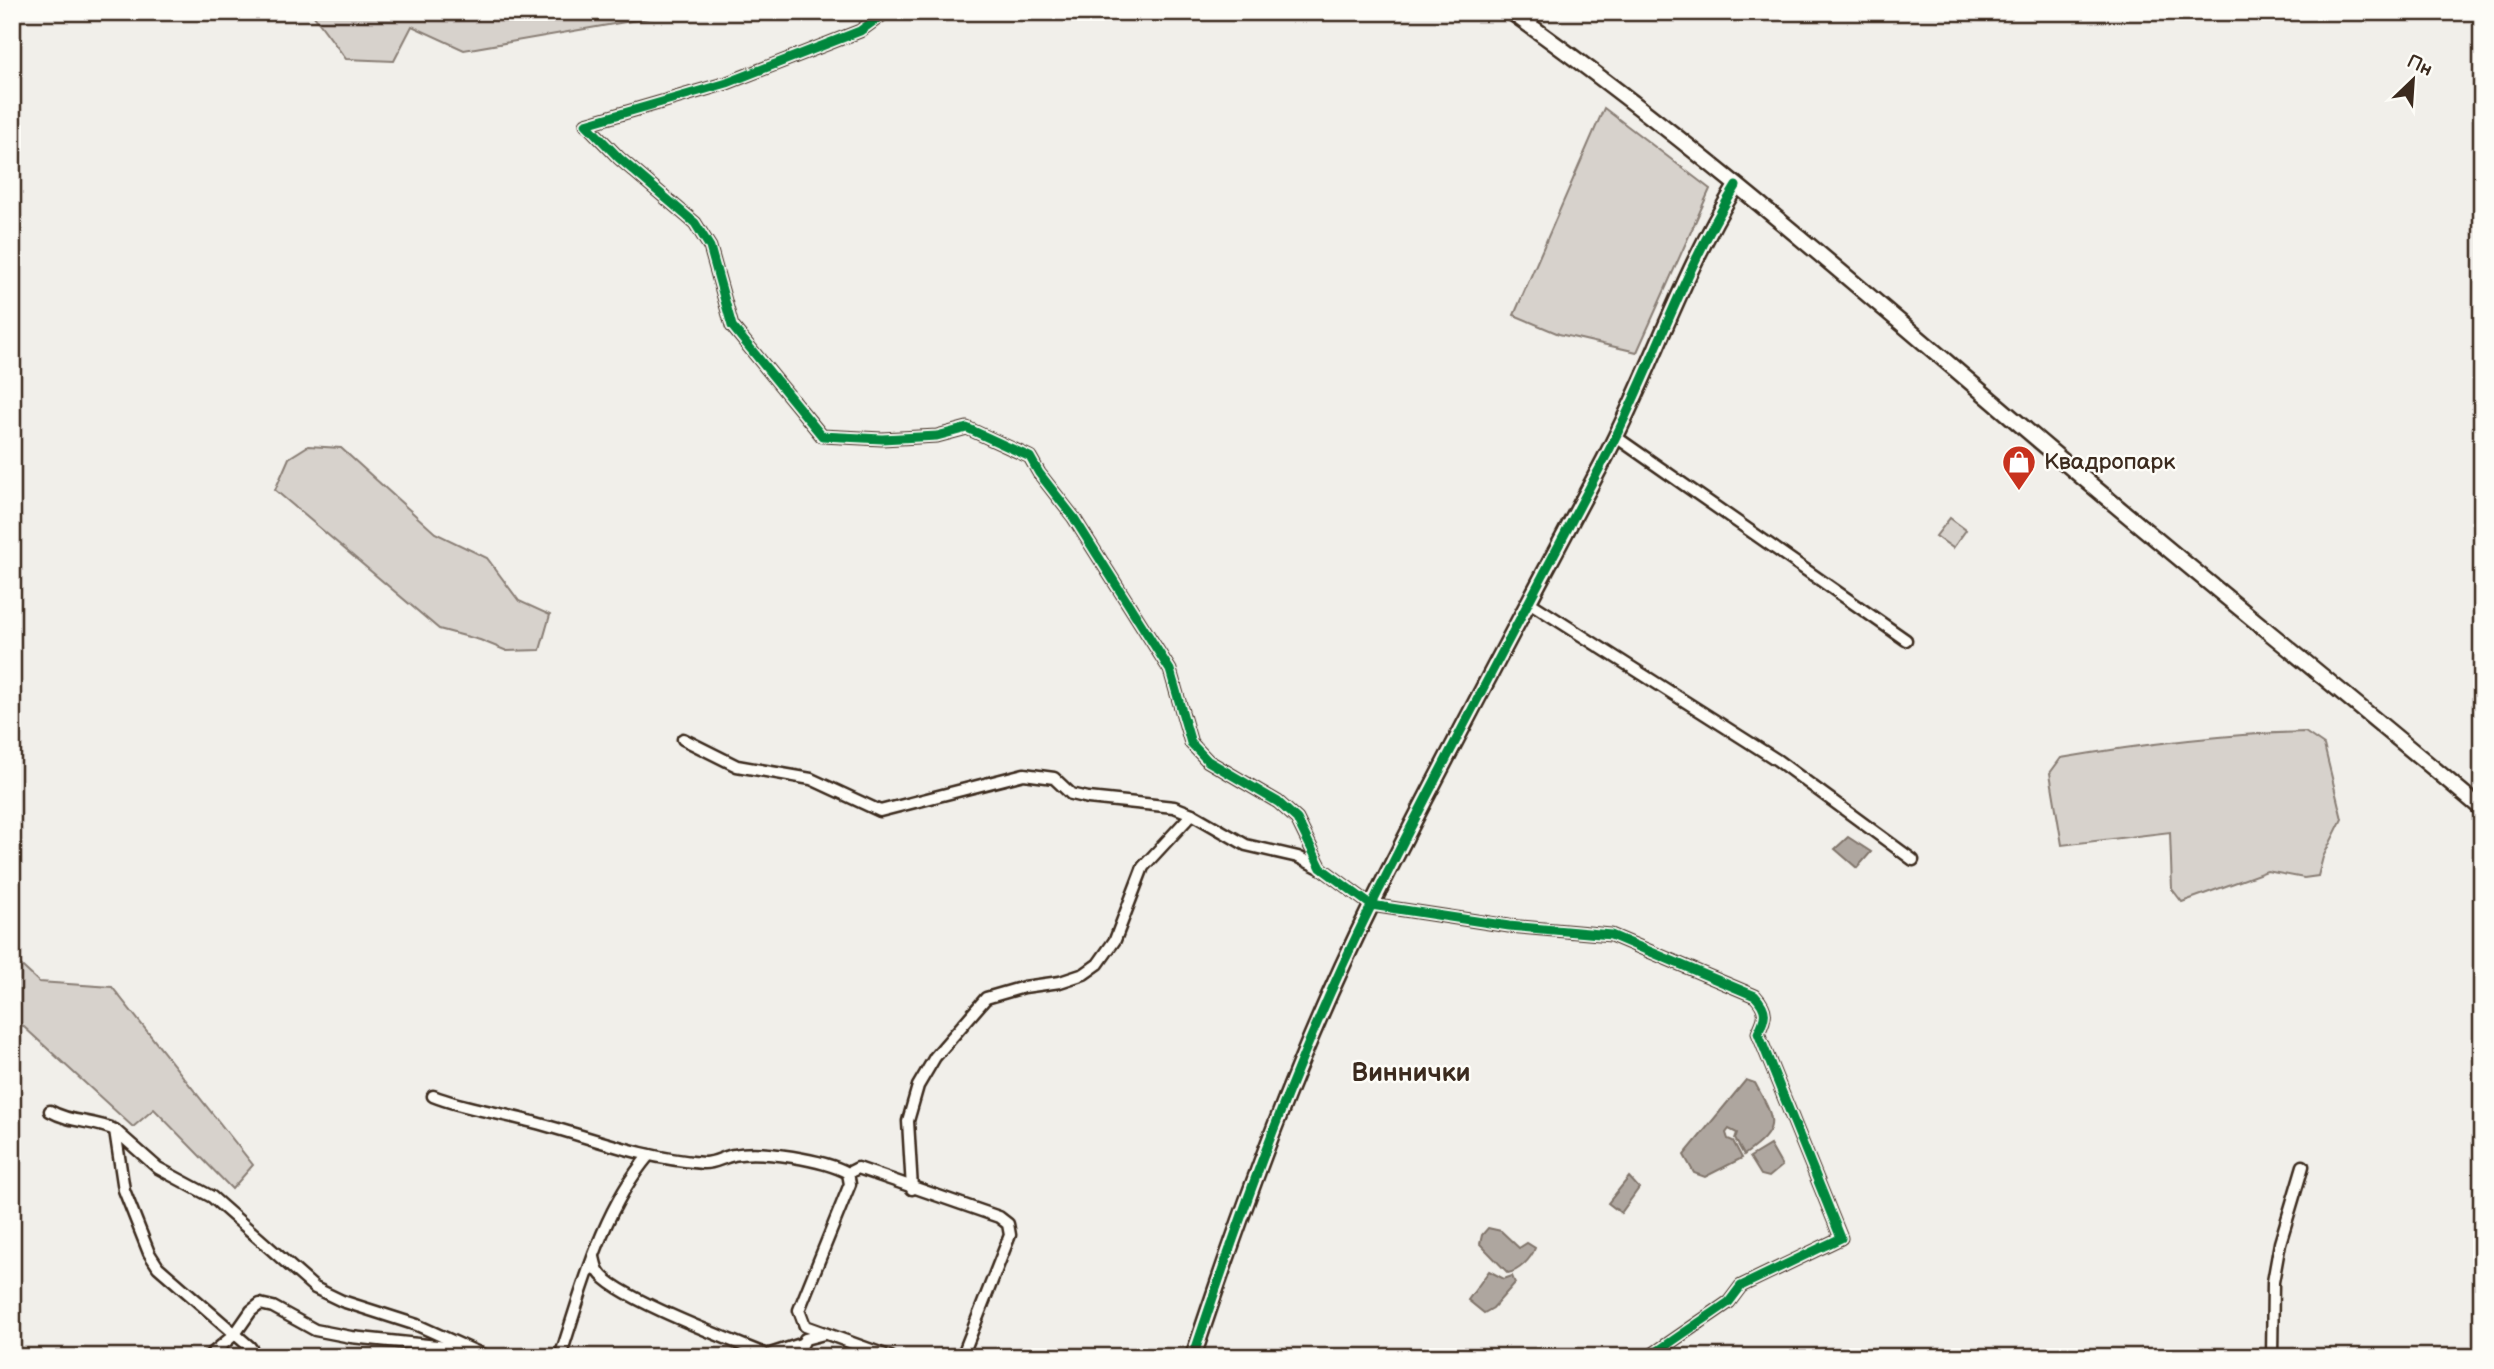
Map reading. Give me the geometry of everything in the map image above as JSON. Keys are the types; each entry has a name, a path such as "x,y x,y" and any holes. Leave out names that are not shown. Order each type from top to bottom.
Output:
{"street":[{"path":"886,12 860,31 727,83 586,124 619,158 695,223 710,247 732,326 822,436 882,439 937,436 967,428 1030,457 1039,474 1074,518 1170,670 1191,743 1208,761 1278,802 1297,818 1321,868"},
{"path":"1511,12 1578,60 1736,186 2482,809"},
{"path":"1193,1357 1235,1231 1277,1119 1371,905 1616,438 1681,292 1736,186"},
{"path":"1616,438 1906,640"},
{"path":"1529,602 1777,760 1913,860"},
{"path":"683,739 737,766 811,779 880,811 1024,774 1054,778 1071,794 1151,803 1192,814 1246,845 1298,857 1321,868 1371,905 1509,926 1611,935 1755,996 1765,1006 1766,1017 1758,1033 1841,1238 1741,1286 1728,1302 1649,1357"},
{"path":"912,1189 908,1121 918,1086 935,1056 986,998 1024,987 1060,982 1084,974 1098,964 1115,940 1143,867 1192,814"},
{"path":"433,1096 462,1107 522,1119 621,1151 706,1164 735,1154 760,1154 835,1166 848,1173"},
{"path":"50,1111 73,1122 100,1123 115,1130 158,1168 212,1197 315,1288 342,1301 417,1325 488,1357"},
{"path":"115,1130 124,1190 149,1253 158,1267 235,1334 257,1357"},
{"path":"560,1357 594,1257 616,1204 649,1155"},
{"path":"2272,1357 2273,1282 2280,1243 2303,1166"},
{"path":"848,1173 858,1168 912,1189 999,1217 1008,1224 1010,1235 962,1357"},
{"path":"848,1173 850,1184 799,1310 805,1326 891,1357"},
{"path":"594,1257 599,1273 614,1286 677,1318 767,1355 801,1344 811,1335 828,1334"},
{"path":"208,1357 235,1334 251,1311 260,1304 273,1307 316,1330 351,1338 443,1349 470,1349"},
{"path":"796,1357 801,1344"}],"shaded area":[{"path":"311,12 683,12 464,50 412,26 394,61 346,59"},
{"path":"1604,108 1710,189 1637,352 1559,334 1514,315"},
{"path":"308,446 341,448 435,533 487,558 519,601 550,615 540,650 507,651 480,640 439,629 275,490 289,458"},
{"path":"1950,518 1966,530 1953,548 1936,536"},
{"path":"2305,732 2324,745 2342,819 2323,857 2318,876 2304,878 2267,871 2182,902 2172,889 2170,832 2062,845 2050,773 2061,758 2183,740"},
{"path":"1848,837 1871,852 1857,868 1835,849"},
{"path":"12,957 39,982 112,987 253,1165 232,1189 154,1109 133,1127 12,1016"},
{"path":"1746,1080 1755,1083 1767,1107 1771,1116 1769,1131 1744,1155 1735,1139 1737,1133 1729,1129 1726,1133 1728,1139 1733,1141 1742,1158 1705,1177 1694,1173 1684,1155"},
{"path":"1770,1145 1782,1166 1769,1177 1761,1175 1750,1157"},
{"path":"1629,1177 1639,1188 1621,1213 1608,1203"},
{"path":"1488,1228 1501,1231 1519,1248 1527,1243 1535,1248 1528,1260 1508,1273 1480,1244 1482,1235"},
{"path":"1489,1271 1504,1279 1512,1276 1515,1283 1493,1308 1484,1313 1468,1300"}],"cycle path":[{"path":"886,12 860,31 727,83 586,124 619,158 695,223 710,247 732,326 822,436 882,439 937,436 967,428 1030,457 1074,518 1170,670 1191,743 1208,761 1278,802 1297,819 1321,868 1371,905 1509,926 1611,935 1755,996 1762,1005 1764,1014 1758,1033 1841,1238 1741,1286 1729,1302 1649,1357"},
{"path":"1193,1357 1275,1127 1346,959 1428,793 1604,460 1699,253 1736,186"}],"place":[{"name":"Квадропарк","path":"2019,492"}],"district":[{"name":"Виннички","path":"1411,1073"}]}
